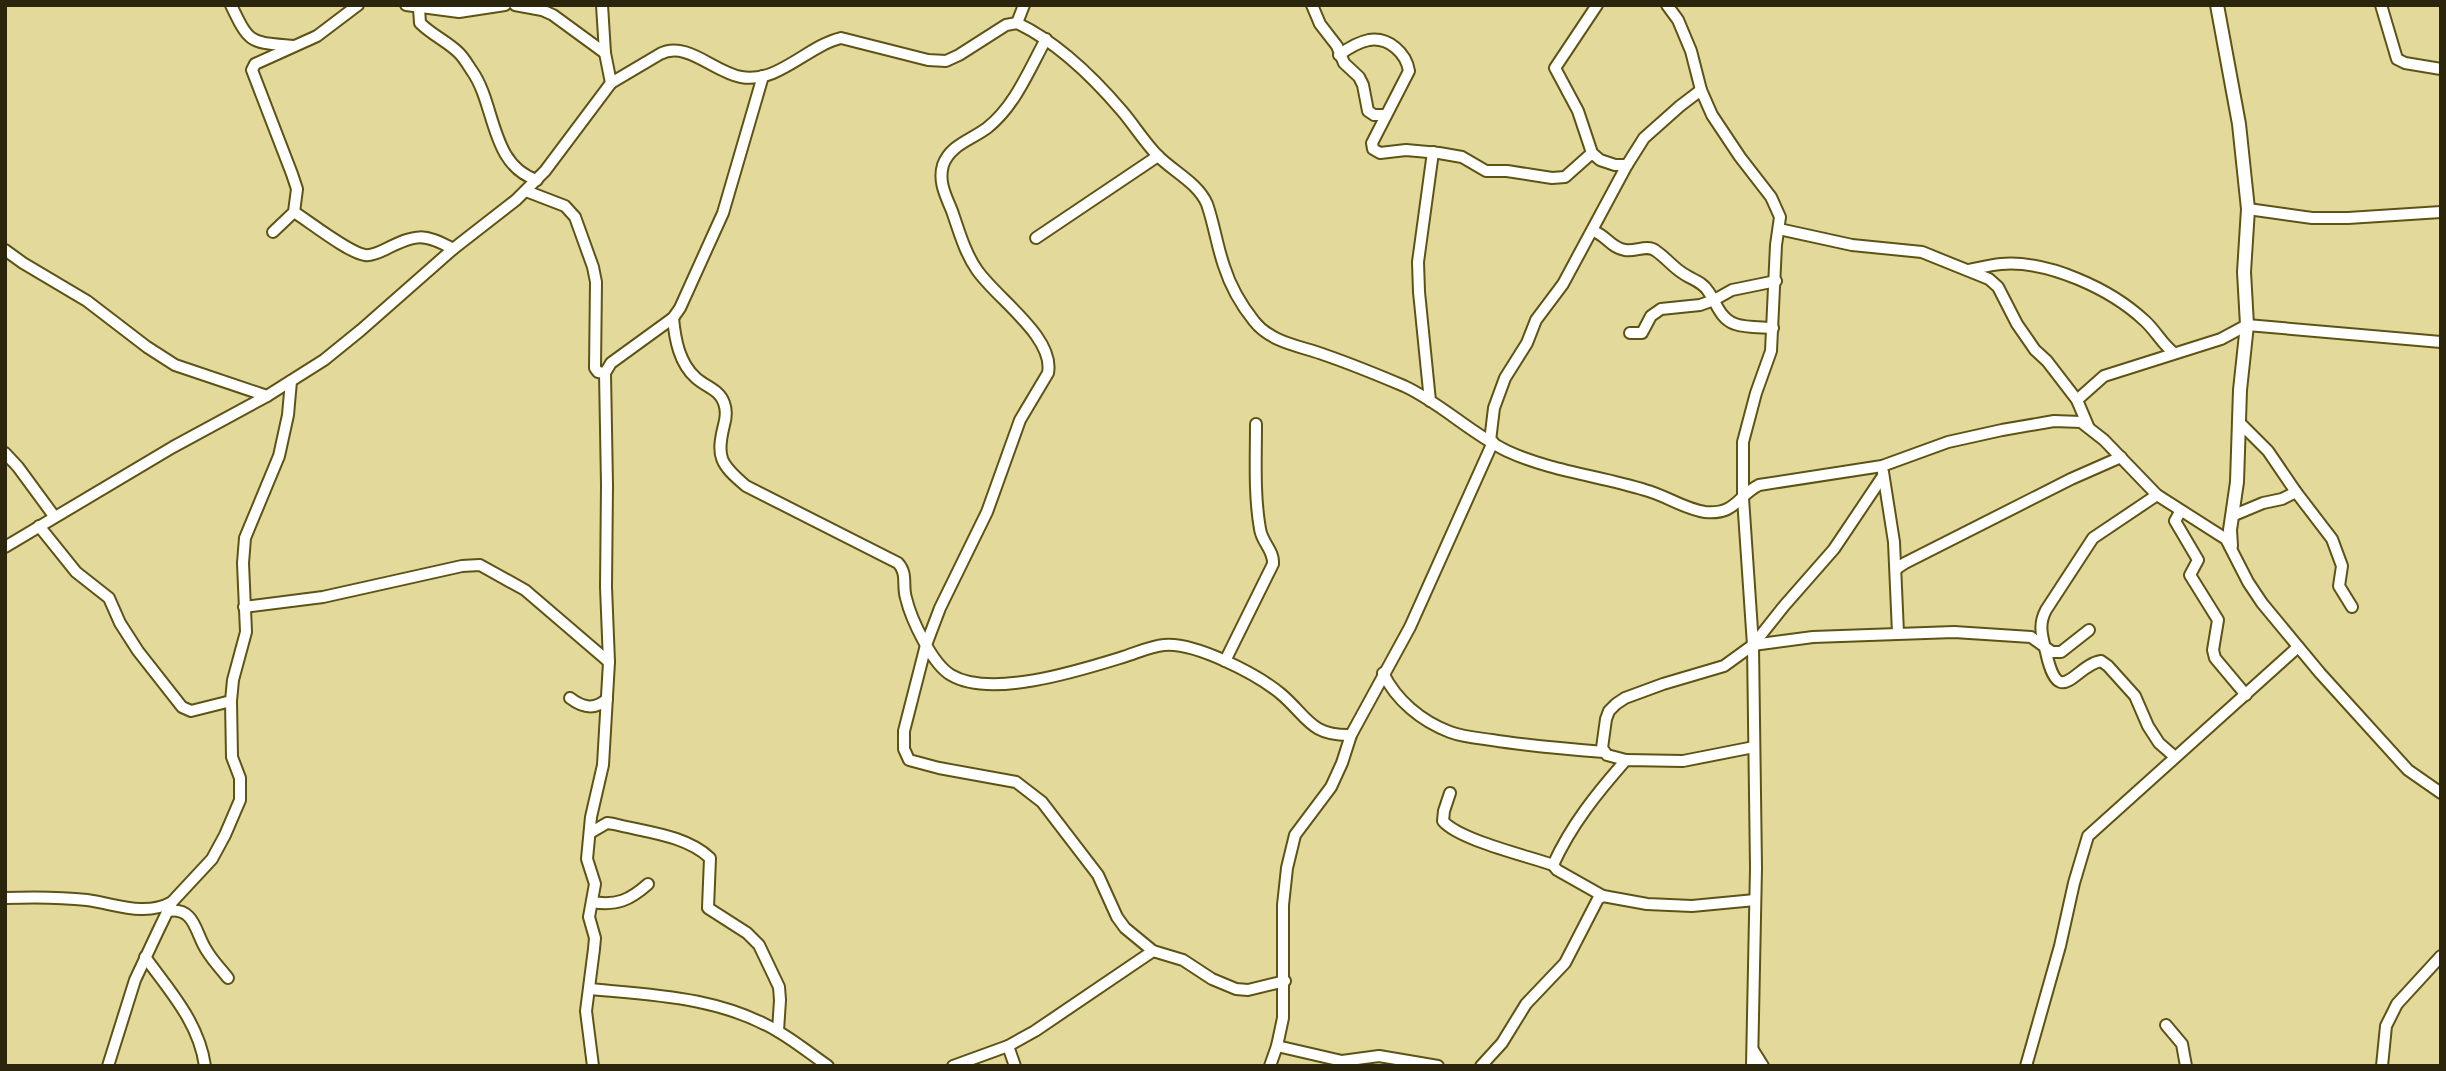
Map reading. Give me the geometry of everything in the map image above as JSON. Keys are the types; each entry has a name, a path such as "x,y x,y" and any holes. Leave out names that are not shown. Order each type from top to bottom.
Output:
{"street":[{"path":"231,5 244,33 251,39 297,46"},
{"path":"273,232 294,212 297,189 252,70 255,64 317,36 358,5"},
{"path":"406,5 459,12 505,5"},
{"path":"515,5 553,15 605,53"},
{"path":"602,5 605,53 611,83"},
{"path":"1017,23 1024,5"},
{"path":"1312,5 1344,63 1359,77 1368,111 1386,115"},
{"path":"1597,5 1555,68 1578,111 1592,153 1600,160 1615,165 1628,165"},
{"path":"1667,5 1678,20 1691,51 1702,90 1720,127 1771,197 1780,217 1776,245 1771,351 1743,442 1743,498 1753,645 1755,900 1752,1066"},
{"path":"2217,5 2239,124 2248,209 2244,272 2247,325 2231,546"},
{"path":"2381,5 2397,59 2405,63 2441,69"},
{"path":"419,8 420,23 460,53 475,75 499,141 511,164 526,176 537,180"},
{"path":"5,547 173,447 267,396 324,360 453,248 526,191 611,83 660,54 671,50 695,57 741,77 763,76 841,38 928,60 946,61 1006,25 1017,23 1046,39 1106,92 1158,156 1201,194 1207,205 1230,282 1255,322 1265,332 1287,343 1324,354 1405,387 1508,451 1535,461 1647,490 1704,512 1727,509 1743,498 1750,489 1759,485 1883,471 1948,442 2054,421 2081,422 2121,457 2157,495 2180,512 2220,534 2231,546 2255,593 2298,647 2408,771 2441,793"},
{"path":"1046,39 1020,88 1003,113 986,128 954,148 945,161 940,179 971,261 1023,319 1048,354 1050,365 1020,420 987,512 940,608 926,645 904,731 904,749 909,760 1016,782 1042,802 1098,875 1117,917 1153,951 1183,960 1219,983 1236,989 1248,990 1284,981"},
{"path":"1339,55 1369,40 1389,42 1402,54 1409,71 1372,143 1373,149 1380,153 1406,150 1433,152 1462,157 1486,171 1507,171 1552,178 1565,177 1592,153"},
{"path":"593,1066 586,1012 595,938 589,917 595,884 587,859 591,817 603,765 609,662 605,373 611,363 673,318 686,296 723,213 763,76"},
{"path":"1270,1066 1283,1018 1283,905 1287,868 1295,835 1331,788 1351,735 1410,627 1491,442 1494,408 1505,378 1527,344 1535,320 1563,284 1644,138 1679,106 1702,90"},
{"path":"1430,401 1418,262 1433,152"},
{"path":"1036,238 1158,156"},
{"path":"526,191 565,206 575,217 596,282 595,368 598,372 605,373"},
{"path":"2248,209 2312,218 2441,212"},
{"path":"294,212 354,251 366,255 423,236 453,248"},
{"path":"1779,229 1852,245 1922,252 1989,279 1998,287 2035,350 2047,361 2077,400 2088,426"},
{"path":"1593,231 1602,233 1615,248 1628,251 1649,247 1655,249 1680,272 1707,288 1726,319 1735,324 1773,328"},
{"path":"5,250 87,300 147,347 175,365 267,396"},
{"path":"1965,271 2002,264 2046,268 2070,276 2123,303 2147,323 2164,345 2175,353"},
{"path":"1630,333 1642,333 1651,316 1661,309 1700,305 1732,290 1776,281"},
{"path":"673,318 676,343 687,368 696,378 720,394 725,405 726,417 718,449 720,458 746,486 898,563 905,576 905,597 926,645 936,662 951,675 992,684 1064,675 1165,645 1189,648 1255,676 1281,694 1312,726 1324,733 1351,735"},
{"path":"2077,400 2104,376 2221,339 2247,325 2441,342"},
{"path":"108,1066 145,957 170,907 212,859 240,800 240,778 232,757 231,701 233,680 246,632 243,563 245,538 279,456 288,415 291,381"},
{"path":"2240,423 2268,451 2332,539 2342,566 2339,586 2352,607"},
{"path":"1225,661 1273,564 1272,552 1260,531 1256,424"},
{"path":"5,453 54,516"},
{"path":"1896,569 2011,509 2121,457"},
{"path":"1883,471 1896,569 1898,632"},
{"path":"1604,752 1606,719 1609,710 1616,704 1663,684 1724,666 1753,645 1835,549 1883,471"},
{"path":"2232,516 2296,492"},
{"path":"2157,495 2092,538 2042,619 2041,629 2050,673 2055,679 2062,682 2076,678 2101,661 2135,696 2148,726 2160,743 2175,757"},
{"path":"2180,512 2175,521 2198,560 2190,575 2218,620 2213,650 2215,658 2246,695"},
{"path":"39,526 76,572 109,598 120,624 182,708 191,711 231,701"},
{"path":"244,607 323,597 463,566 480,565 525,590 609,662"},
{"path":"1753,645 1813,637 1954,632 2031,637 2052,652 2061,652 2089,630"},
{"path":"2026,1066 2088,836 2298,647"},
{"path":"1383,673 1391,689 1418,714 1447,731 1460,735 1537,747 1604,752 1626,760 1683,761 1754,747"},
{"path":"570,698 588,707 607,698"},
{"path":"1553,865 1565,838 1591,801 1626,760"},
{"path":"1450,793 1443,821 1448,827 1466,836 1553,865 1557,870 1604,896 1647,904 1692,906 1755,900"},
{"path":"590,833 607,822 689,843 710,858 708,908 747,933 759,945 779,987 778,1031"},
{"path":"592,902 616,904 628,900 648,884"},
{"path":"1481,1066 1502,1043 1526,1004 1565,963 1598,899 1604,896"},
{"path":"5,898 89,900 125,908 170,907 193,920 206,950 228,978"},
{"path":"953,1066 1007,1046 1035,1031 1153,951"},
{"path":"2382,1066 2386,1026 2397,1004 2441,956"},
{"path":"145,957 174,995 197,1032 205,1066"},
{"path":"589,989 677,997 710,1004 746,1016 778,1031 828,1066"},
{"path":"2166,1025 2182,1044 2186,1066"},
{"path":"1007,1046 1015,1066"},
{"path":"1277,1046 1342,1061 1379,1056 1438,1066"},
{"path":"1753,1050 1763,1066"}]}
